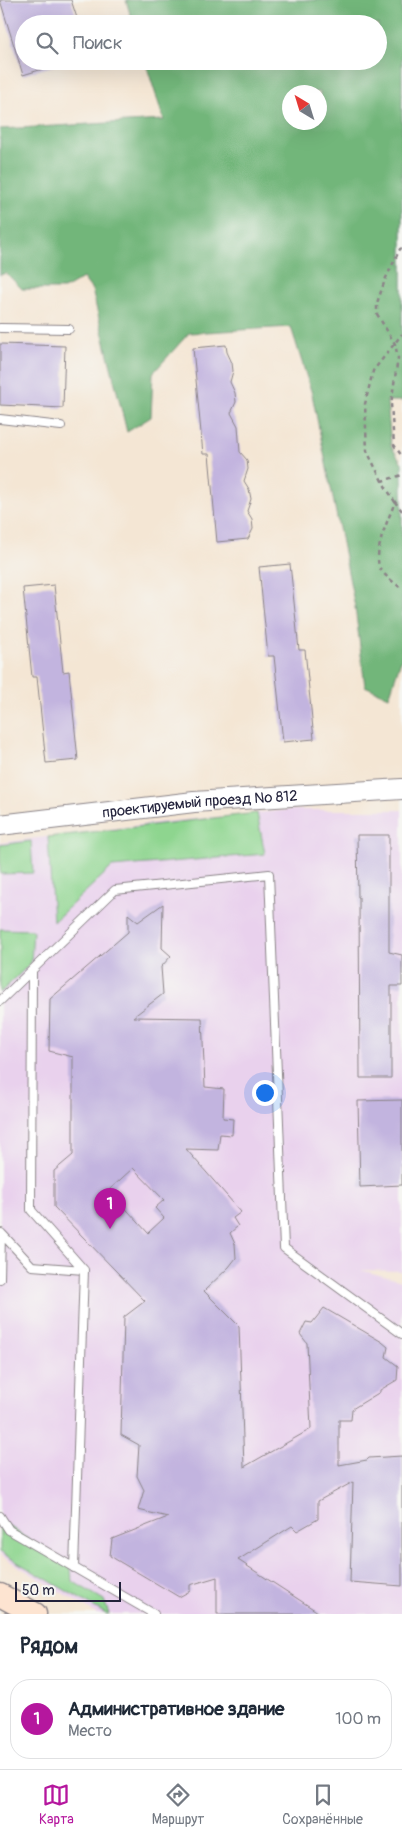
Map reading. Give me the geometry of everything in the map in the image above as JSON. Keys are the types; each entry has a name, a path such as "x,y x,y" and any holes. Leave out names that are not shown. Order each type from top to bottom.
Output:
{"main road":[{"path":"0,1595 35,1614"}],"street":[{"name":"проектируемый проезд № 812","path":"0,825 194,802 402,789"}],"lane":[{"path":"0,328 69,329"},
{"path":"0,419 61,426"},
{"path":"0,1001 115,890 269,874 284,1248 402,1334"},
{"path":"32,971 31,1210 84,1270 74,1568"},
{"path":"1,1233 32,1266 84,1270"},
{"path":"0,1279 1,1233"},
{"path":"0,1516 9,1530 154,1614"}],"path":[{"path":"402,248 384,280 377,303 377,314 395,344 398,358 391,404 394,445 402,456"},
{"path":"402,334 373,371 365,404 367,451 394,502 402,512"},
{"path":"382,481 402,474"},
{"path":"394,502 380,542 378,565 382,572 402,588"}],"shaded area":[{"path":"287,810 402,810 402,1271 361,1270 402,1281 402,1614 97,1614 0,1555 0,843 162,822"}],"green space":[{"path":"126,0 402,0 402,401 387,401 391,446 402,463 402,657 389,697 365,686 355,607 312,394 291,327 189,333 153,373 151,417 127,432 92,290 83,278 64,289 22,289 6,273 0,275 0,129 164,120 148,70 387,70 387,15 130,15"},
{"path":"257,813 265,854 112,867 53,922 48,837"},
{"path":"31,841 33,873 0,874 0,845"},
{"path":"0,929 33,930 31,963 0,993"},
{"path":"0,1520 71,1568 72,1581 104,1600 109,1614 0,1552"}],"building":[{"path":"0,0 71,0 76,15 15,15 15,49"},
{"path":"21,70 39,70 23,75"},
{"path":"0,344 65,346 63,408 0,405"},
{"path":"226,345 232,363 233,371 230,382 235,393 236,402 231,413 238,426 240,452 247,460 248,469 244,481 249,489 251,499 247,511 252,519 253,529 248,539 217,542 209,454 203,454 193,348"},
{"path":"290,564 299,650 305,650 314,739 283,742 274,656 268,656 259,567"},
{"path":"54,585 63,672 69,671 78,760 46,763 37,677 32,677 23,588"},
{"path":"357,835 389,835 389,952 402,955 402,986 391,986 391,1078 360,1078"},
{"path":"163,904 162,948 171,956 161,967 163,994 133,1017 202,1018 205,1087 224,1089 223,1118 233,1119 232,1135 220,1134 218,1150 186,1149 241,1212 233,1218 238,1226 230,1233 235,1244 236,1258 204,1291 239,1326 244,1467 311,1429 307,1343 300,1334 306,1322 312,1323 324,1308 382,1342 388,1347 386,1357 398,1366 397,1380 352,1409 351,1420 339,1420 339,1465 369,1458 402,1456 402,1586 350,1582 353,1482 318,1501 318,1519 297,1531 292,1526 238,1560 321,1614 217,1614 217,1577 190,1585 190,1591 179,1597 110,1556 112,1539 168,1517 138,1510 144,1490 137,1476 139,1445 121,1435 124,1317 145,1301 54,1207 54,1171 73,1155 73,1057 49,1051 50,999 128,932 128,914 138,922","holes":["133,1168 164,1200 155,1208 164,1218 148,1233 109,1190"]},
{"path":"402,1100 402,1185 360,1187 358,1101"}],"place":[{"name":"Административное здание","path":"110,1229"}]}
